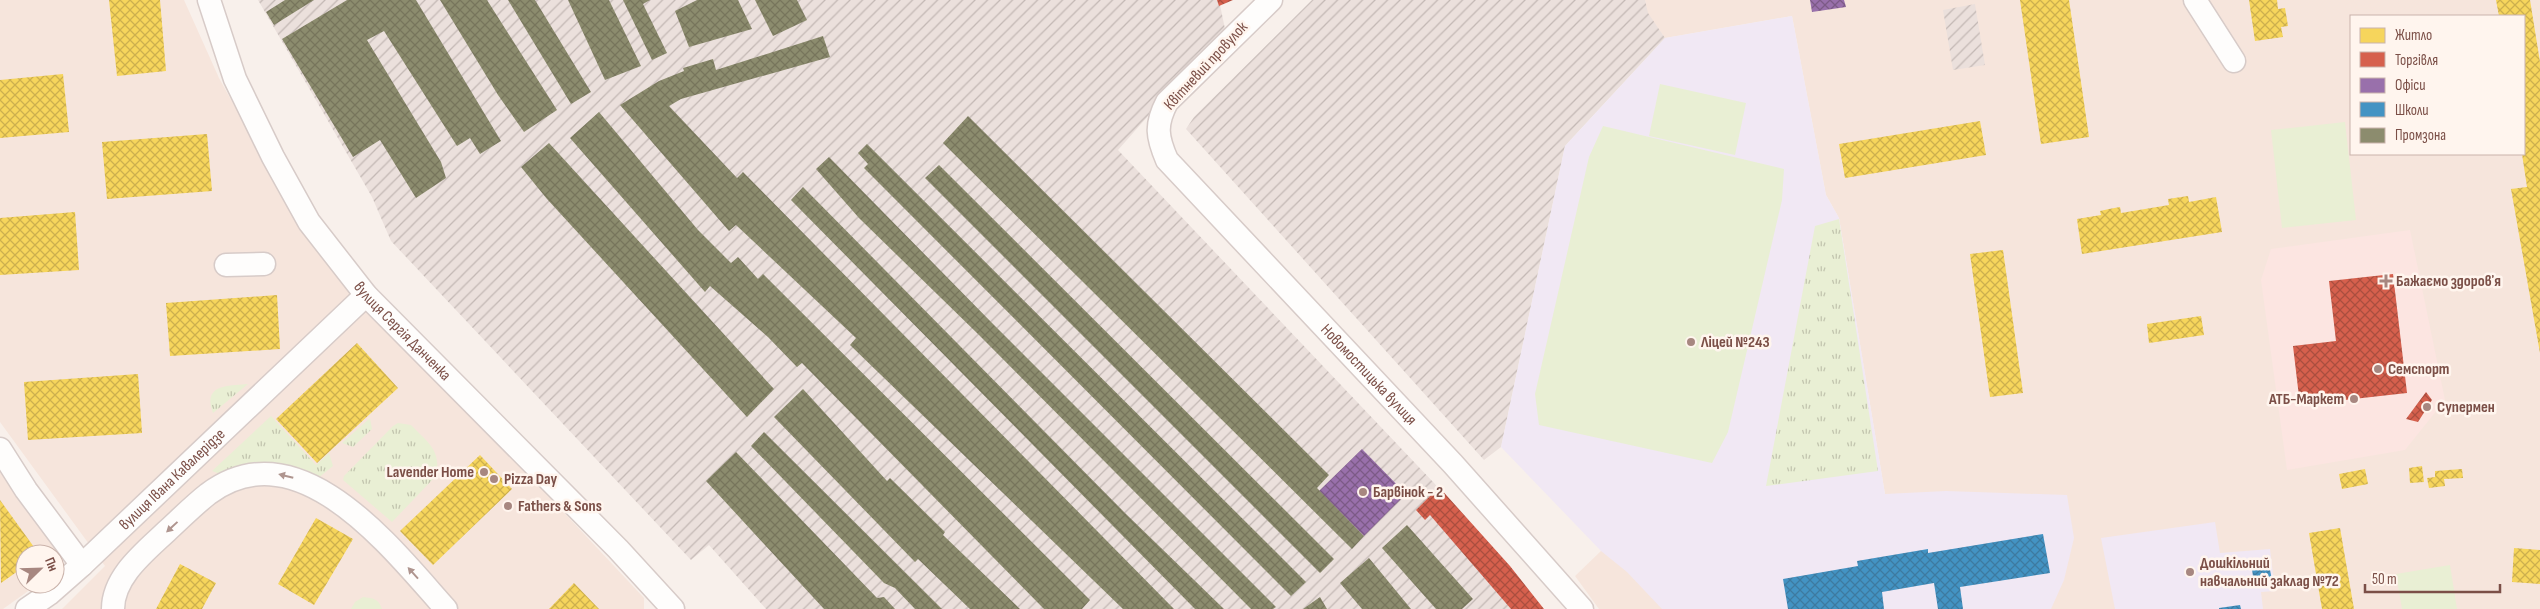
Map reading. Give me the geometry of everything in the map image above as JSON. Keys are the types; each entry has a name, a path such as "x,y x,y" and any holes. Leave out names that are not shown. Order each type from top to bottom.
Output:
{"street":[{"name":"вулиця Сергія Данченка","path":"209,0 235,79 273,157 309,222 366,295 618,549 673,609"},
{"name":"Квітневий провулок","path":"1159,140 1159,118 1167,102 1271,0"},
{"path":"2195,0 2234,61"},
{"name":"Новомостицька вулиця","path":"1159,140 1167,160 1453,464 1582,609"},
{"path":"226,265 264,264"},
{"name":"вулиця Івана Кавалерідзе","path":"27,609 49,594 82,565 366,295"},
{"path":"0,449 26,490 82,565"},
{"path":"185,467 208,494"},
{"path":"113,609 121,582 136,562 208,494 247,476 277,474 298,479 331,497 367,523 446,609"}],"shaded area":[{"path":"0,0 184,0 219,78 256,145 380,316 644,598 644,609 62,609 105,566 0,422"},
{"name":"Барвінок - 2","path":"258,0 1219,0 1225,29 1118,150 1434,483 1510,567 1543,609 766,609 709,545 691,560 391,241 372,197"},
{"path":"1312,0 1645,0 1648,13 1665,38 1565,146 1501,447 1484,460 1186,129 1194,117"},
{"path":"1645,0 2540,0 2540,609 1599,609 1575,576 1601,551 1885,494 1839,218 1826,195 1792,16 1665,38 1647,13"},
{"path":"1975,4 1985,65 1953,70 1943,10"},
{"name":"Ліцей №243","path":"1792,16 1826,195 1839,218 1885,494 1946,491 2067,495 2074,538 2064,580 2051,609 1662,609 1627,572 1601,551 1501,447 1565,146 1665,38"},
{"path":"2410,230 2445,400 2405,450 2287,470 2261,280 2271,249"},
{"path":"0,463 55,544 15,544 15,594 24,594 3,609 0,609"},
{"name":"Дошкільний навчальний заклад №72","path":"2215,522 2220,553 2270,549 2275,591 2261,592 2263,609 2115,609 2101,538"}],"green space":[{"path":"1660,84 1746,103 1735,155 1649,136"},
{"path":"2345,122 2356,220 2282,228 2271,130"},
{"path":"1603,126 1784,169 1782,200 1728,432 1712,463 1539,425 1535,394 1589,157"},
{"path":"1839,219 1878,471 1766,486 1815,226"},
{"path":"248,384 213,413 211,397 214,392 225,386"},
{"path":"271,416 316,465 329,453 333,466 317,479 294,467 273,463 250,467 226,476 212,471"},
{"path":"370,418 372,429 353,447 342,443"},
{"path":"398,423 411,425 428,442 435,453 437,467 436,476 392,522 343,480 344,476"},
{"path":"2450,565 2457,609 2402,609 2396,574"},
{"path":"363,597 375,600 382,609 351,609 355,602"}],"building: Житло":[{"path":"109,0 160,0 166,71 117,76"},
{"path":"2020,0 2069,0 2089,137 2041,144"},
{"path":"2249,0 2277,0 2278,9 2285,8 2288,26 2281,27 2283,37 2255,41"},
{"path":"2496,0 2530,0 2540,62 2540,353 2511,189 2527,187 2522,155 2525,155 2525,15 2499,15"},
{"path":"63,74 69,132 0,138 0,80"},
{"path":"1980,121 1986,155 1845,178 1839,144"},
{"path":"207,134 212,191 107,199 102,142"},
{"path":"2188,196 2189,202 2216,197 2222,232 2082,254 2077,219 2101,215 2100,211 2120,207 2121,213 2169,205 2168,199"},
{"path":"75,212 79,270 0,275 0,218"},
{"path":"2003,250 2023,393 1990,397 1970,254"},
{"path":"277,295 280,349 170,356 166,303"},
{"path":"2201,316 2204,335 2149,343 2147,324"},
{"path":"357,343 398,388 317,463 276,419"},
{"path":"138,374 142,433 28,440 24,382"},
{"path":"480,455 512,489 433,565 400,531"},
{"path":"2422,466 2424,482 2410,483 2409,468"},
{"path":"2365,469 2368,484 2342,489 2339,474"},
{"path":"2462,469 2463,478 2444,479 2445,486 2429,488 2427,478 2435,477 2435,471"},
{"path":"0,500 32,544 15,544 15,573 1,583"},
{"path":"316,518 353,539 314,605 278,584"},
{"path":"2340,528 2354,609 2322,609 2309,533"},
{"path":"2514,548 2540,550 2540,584 2512,582"},
{"path":"180,564 216,583 202,609 156,609"},
{"path":"574,583 599,609 549,609"}],"building: Торгівля":[{"path":"1217,0 1233,0 1219,6"},
{"path":"2393,274 2407,393 2300,405 2293,346 2336,341 2329,281"},
{"path":"2426,392 2432,400 2418,422 2406,419"},
{"path":"1439,487 1510,566 1544,609 1511,609 1430,515 1425,520 1416,510"}],"building: Офіси":[{"path":"1810,0 1844,0 1846,7 1812,12"},
{"name":"Барвінок - 2","path":"1362,449 1406,494 1364,536 1319,491"}],"building: Школи":[{"path":"2043,534 2050,573 1960,587 1963,609 1938,609 1934,583 1882,592 1884,609 1788,609 1783,579 1858,566 1857,561 1928,549 1928,553"},
{"path":"2269,565 2272,580 2254,584 2252,569"},
{"path":"2240,605 2241,609 2219,609 2219,608"}],"building: Промзона":[{"path":"285,0 314,0 274,25 266,12"},
{"path":"347,0 416,0 501,141 480,154 470,138 457,146 384,31 367,40 441,162 446,178 416,198 380,140 353,157 282,39"},
{"path":"440,0 487,0 557,110 524,132 498,95"},
{"path":"508,0 535,0 591,92 571,104"},
{"path":"568,0 609,0 641,66 605,80"},
{"path":"623,0 650,0 643,4 667,53 652,60"},
{"path":"697,0 738,0 752,29 689,47 675,11"},
{"path":"755,0 797,0 807,20 773,36"},
{"path":"823,36 830,57 681,99 669,106 737,178 743,172 1174,609 1123,609 850,345 856,338 736,225 729,231 620,105 659,81 684,71 683,68 713,59 716,70"},
{"path":"599,112 698,230 731,263 738,257 758,279 763,274 1090,600 1082,609 1044,609 802,363 797,367 768,337 710,286 705,292 570,138"},
{"path":"968,116 1329,475 1317,488 1364,536 1352,549 943,143"},
{"path":"549,143 774,389 747,417 547,199 521,167"},
{"path":"867,144 1306,582 1291,596 864,168 868,164 858,153"},
{"path":"829,157 1276,607 1273,609 1251,609 979,335 859,218 816,169"},
{"path":"939,165 1334,559 1320,573 925,178"},
{"path":"803,187 1126,514 1224,609 1195,609 791,200"},
{"path":"803,389 887,481 890,478 945,532 943,535 1020,609 970,609 918,559 915,562 774,417"},
{"path":"764,432 942,609 915,609 895,588 884,583 751,446"},
{"path":"736,452 877,598 884,597 895,609 824,609 706,481"},
{"path":"1407,525 1473,599 1462,609 1436,609 1382,548"},
{"path":"1369,558 1411,609 1362,609 1340,583"},
{"path":"1320,597 1327,609 1303,609"}],"place":[{"name":"Бажаємо здоровʼя","path":"2386,281"},
{"name":"Ліцей №243","path":"1691,342"},
{"name":"Семспорт","path":"2378,369"},
{"name":"АТБ-Маркет","path":"2354,399"},
{"name":"Супермен","path":"2427,407"},
{"name":"Lavender Home","path":"484,472"},
{"name":"Pizza Day","path":"494,479"},
{"name":"Барвінок - 2","path":"1363,492"},
{"name":"Fathers & Sons","path":"508,506"},
{"name":"Дошкільний навчальний заклад №72","path":"2190,572"}]}
